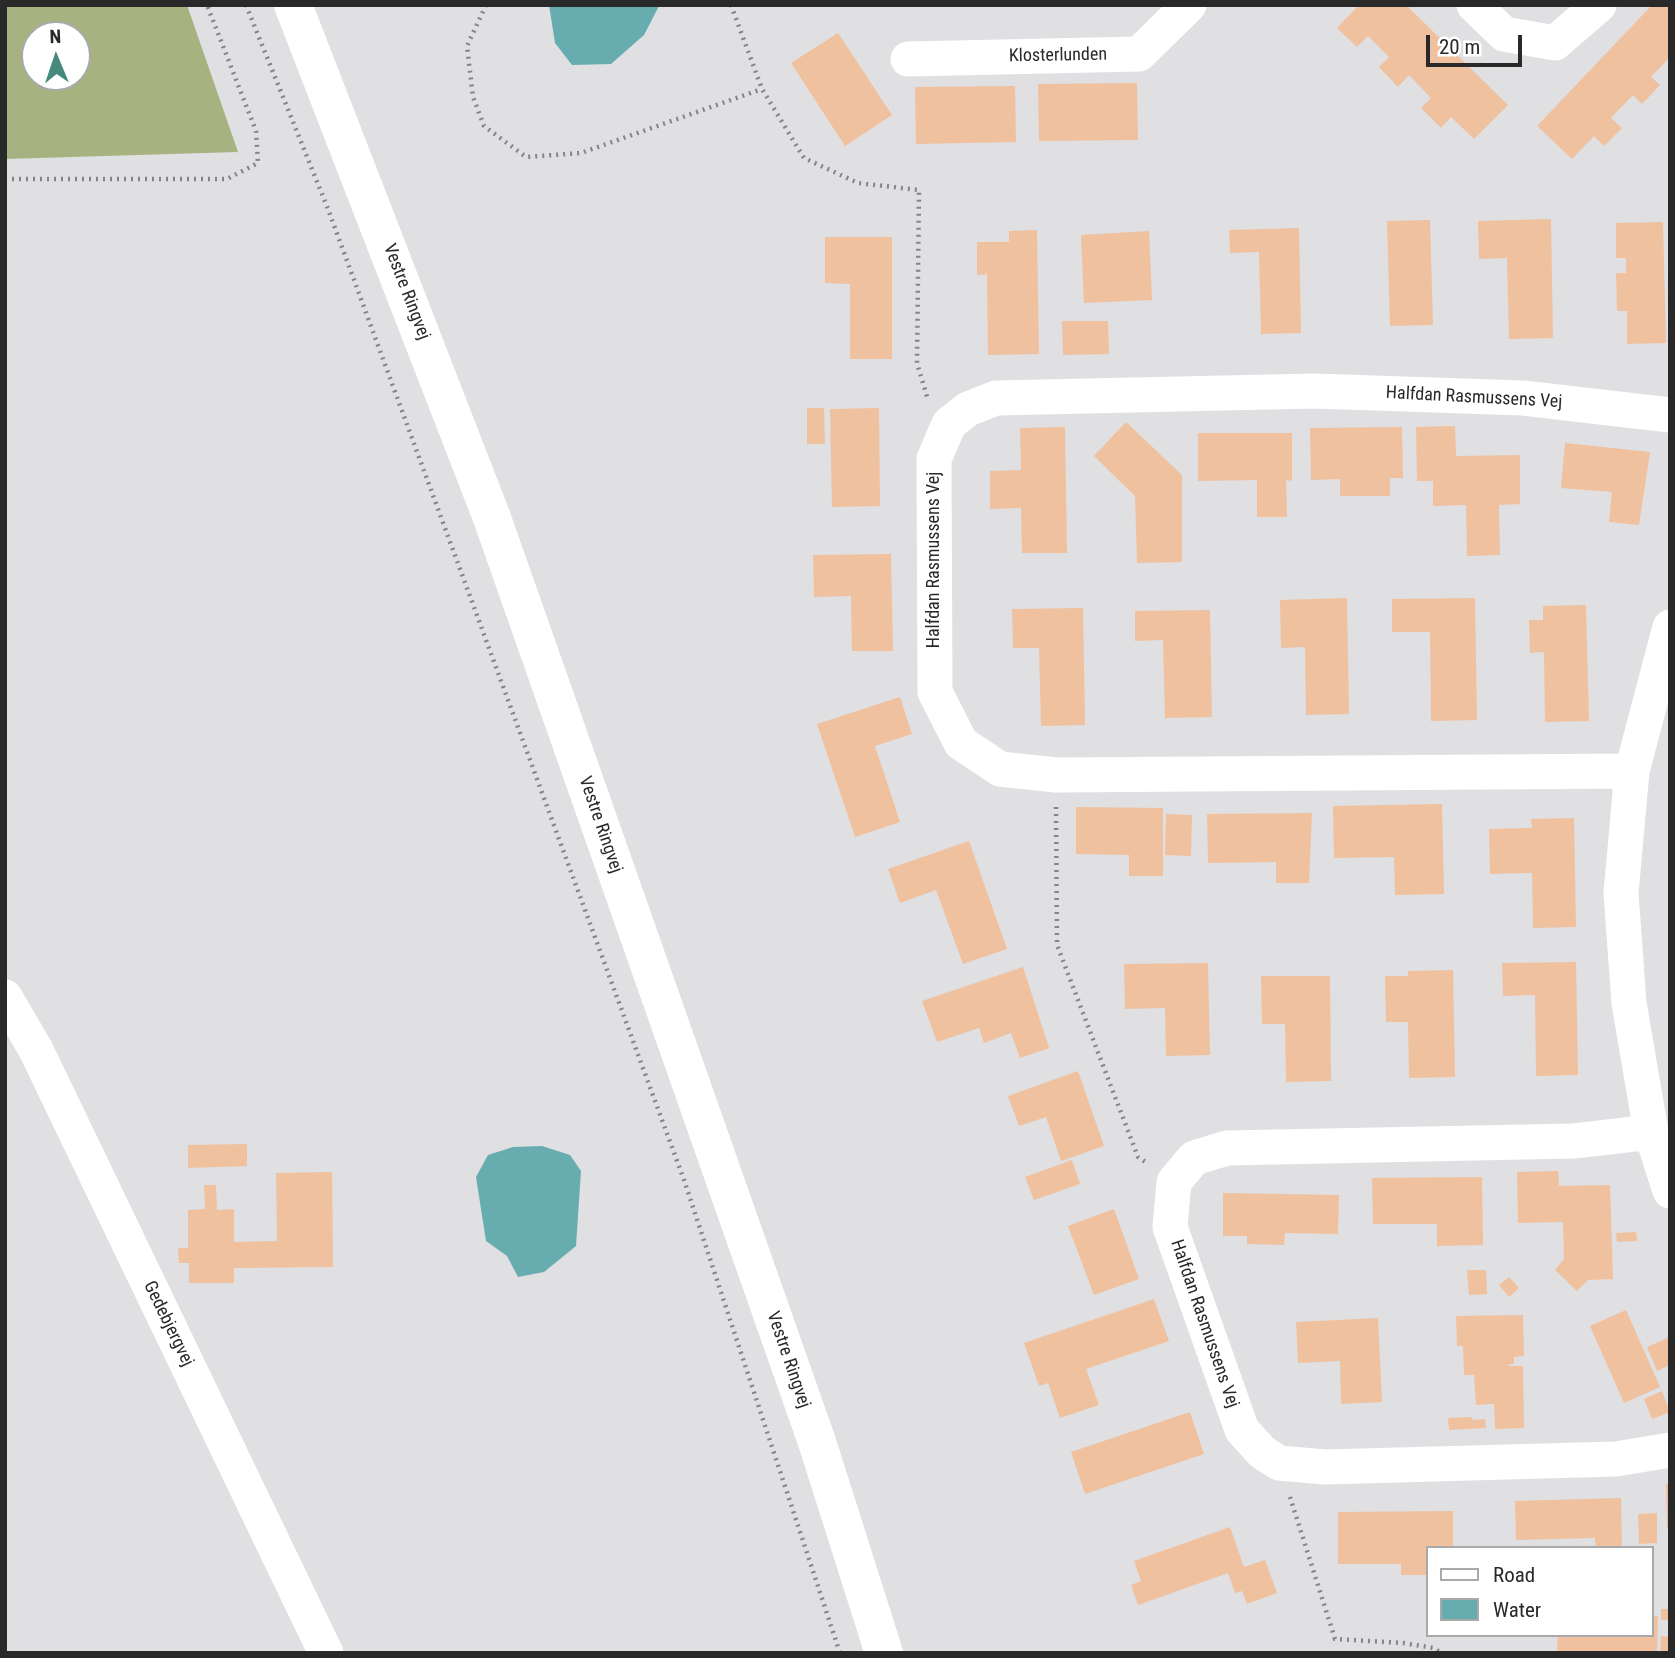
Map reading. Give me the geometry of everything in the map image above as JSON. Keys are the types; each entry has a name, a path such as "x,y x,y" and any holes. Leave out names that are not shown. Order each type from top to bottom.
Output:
{"main road":[{"name":"Vestre Ringvej","path":"293,5 492,518 817,1442 884,1653"}],"street":[{"name":"Klosterlunden","path":"908,59 1139,54 1189,5"},
{"path":"1474,5 1504,34 1555,43 1599,5"},
{"name":"Halfdan Rasmussens Vej","path":"1632,771 1056,775 1000,769 961,743 935,692 934,458 949,424 968,409 996,398 1315,391 1523,398 1670,415"},
{"path":"1667,1175 1651,1132 1629,1003 1621,893 1632,771 1670,627"},
{"name":"Gedebjergvej","path":"5,997 36,1050 326,1653"},
{"path":"1174,1182 1194,1158 1227,1148 1574,1141 1651,1132"},
{"name":"Halfdan Rasmussens Vej","path":"1174,1182 1170,1227 1242,1430 1262,1452 1279,1463"},
{"path":"1279,1463 1325,1467 1616,1459 1670,1450"}],"path":[{"path":"5,179 227,179 257,163 256,131 207,5"},
{"path":"246,5 328,209 679,1167 840,1653"},
{"path":"486,5 467,46 473,97 484,126 526,157 581,153 762,89"},
{"path":"731,5 762,89 804,158 858,183 919,190 917,363 929,401 949,424"},
{"path":"1056,775 1057,945 1138,1157 1174,1182"},
{"path":"1279,1463 1335,1639 1403,1643 1434,1648 1441,1653"}],"green space":[{"path":"5,5 187,5 238,152 5,159"}],"water":[{"path":"549,5 659,6 644,35 611,64 572,65 555,43"},
{"path":"542,1146 570,1155 581,1171 576,1246 544,1272 518,1277 507,1256 486,1241 476,1177 488,1155 513,1147"}],"building":[{"path":"1359,5 1406,5 1508,105 1474,139 1451,117 1441,128 1421,108 1431,98 1409,75 1398,87 1379,67 1389,57 1368,36 1357,47 1337,28"},
{"path":"1652,5 1670,5 1670,57 1651,77 1660,85 1642,104 1633,95 1611,118 1622,128 1604,146 1594,136 1572,159 1537,126"},
{"path":"838,33 892,115 845,146 791,63"},
{"path":"1137,83 1138,140 1039,141 1038,84"},
{"path":"1015,86 1016,142 916,144 915,87"},
{"path":"1551,219 1553,338 1509,339 1507,258 1479,259 1478,221"},
{"path":"1430,220 1433,325 1390,326 1387,221"},
{"path":"1663,222 1666,343 1627,344 1627,311 1617,311 1616,273 1626,273 1626,258 1616,258 1616,223"},
{"path":"1299,228 1301,333 1261,334 1259,252 1230,253 1229,230"},
{"path":"1037,230 1039,354 988,355 987,274 977,275 977,242 1009,242 1009,231"},
{"path":"1149,231 1152,300 1084,303 1081,235"},
{"path":"825,237 892,237 892,359 850,359 850,284 825,283"},
{"path":"1062,321 1108,321 1109,354 1063,355"},
{"path":"807,408 824,408 825,444 807,444"},
{"path":"879,408 880,506 832,507 830,409"},
{"path":"1126,422 1182,475 1182,562 1137,563 1135,496 1094,456"},
{"path":"1455,426 1456,456 1520,455 1520,504 1499,505 1500,555 1467,556 1466,505 1433,506 1433,481 1417,481 1416,427"},
{"path":"1065,427 1067,553 1022,553 1021,508 990,509 990,471 1021,470 1020,428"},
{"path":"1402,427 1403,478 1390,478 1390,496 1340,496 1340,479 1311,480 1310,428"},
{"path":"1198,433 1292,433 1292,481 1286,480 1287,517 1257,517 1257,480 1198,481"},
{"path":"1565,443 1650,452 1639,525 1609,522 1612,492 1561,488"},
{"path":"891,554 893,651 852,651 851,596 814,597 813,555"},
{"path":"1347,598 1349,714 1306,715 1305,647 1281,648 1280,600"},
{"path":"1475,598 1477,720 1431,721 1430,632 1392,632 1392,599"},
{"path":"1586,605 1589,721 1545,722 1544,652 1530,653 1529,620 1543,620 1543,606"},
{"path":"1083,608 1085,725 1041,726 1039,648 1013,648 1012,609"},
{"path":"1210,610 1212,717 1165,718 1163,640 1135,641 1135,611"},
{"path":"900,697 912,734 875,746 900,822 855,837 817,724"},
{"path":"1442,804 1444,894 1395,895 1394,857 1334,858 1333,806"},
{"path":"1076,807 1163,808 1163,876 1129,876 1129,855 1076,854"},
{"path":"1312,813 1309,883 1276,883 1276,862 1208,863 1207,814"},
{"path":"1166,814 1192,815 1191,856 1165,855"},
{"path":"1574,818 1576,927 1533,928 1532,873 1490,874 1489,829 1532,828 1531,819"},
{"path":"969,841 1007,949 963,964 936,890 900,903 888,869"},
{"path":"1576,962 1578,1075 1536,1076 1535,995 1503,996 1502,963"},
{"path":"1208,963 1210,1055 1166,1056 1165,1008 1125,1009 1124,964"},
{"path":"1023,967 1049,1048 1020,1058 1011,1033 984,1043 979,1028 937,1042 922,1001"},
{"path":"1453,970 1455,1077 1409,1078 1408,1022 1386,1022 1385,976 1408,976 1408,971"},
{"path":"1261,976 1330,976 1331,1081 1286,1082 1285,1024 1262,1024"},
{"path":"1078,1071 1104,1146 1061,1161 1046,1117 1019,1126 1008,1096"},
{"path":"247,1144 247,1166 188,1168 188,1145"},
{"path":"1072,1160 1080,1184 1034,1200 1025,1177"},
{"path":"1558,1171 1559,1186 1610,1185 1613,1279 1588,1280 1577,1291 1555,1270 1564,1259 1563,1222 1518,1223 1517,1172"},
{"path":"332,1172 333,1267 234,1268 234,1283 189,1283 189,1263 179,1263 178,1248 188,1248 188,1210 205,1209 204,1185 216,1185 217,1210 234,1209 234,1242 277,1241 276,1173"},
{"path":"1482,1177 1483,1245 1437,1246 1437,1224 1373,1224 1372,1178"},
{"path":"1223,1193 1339,1195 1338,1234 1285,1233 1284,1245 1247,1244 1247,1236 1223,1236"},
{"path":"1114,1209 1139,1279 1094,1295 1068,1226"},
{"path":"1636,1232 1637,1241 1617,1242 1616,1233"},
{"path":"1467,1270 1486,1270 1487,1294 1469,1295"},
{"path":"1509,1277 1519,1288 1509,1297 1499,1285"},
{"path":"1154,1299 1169,1341 1086,1369 1099,1405 1060,1418 1048,1383 1039,1386 1024,1343"},
{"path":"1626,1310 1660,1387 1624,1403 1590,1326"},
{"path":"1523,1315 1524,1356 1514,1357 1514,1364 1509,1366 1523,1366 1524,1428 1495,1429 1494,1404 1476,1405 1474,1375 1464,1375 1463,1346 1457,1346 1456,1316"},
{"path":"1378,1318 1382,1402 1341,1404 1340,1361 1298,1363 1296,1322"},
{"path":"1670,1337 1670,1365 1657,1371 1647,1347"},
{"path":"1662,1391 1670,1412 1652,1419 1644,1399"},
{"path":"1190,1412 1204,1454 1085,1494 1071,1452"},
{"path":"1472,1417 1472,1420 1485,1419 1486,1428 1449,1430 1448,1418"},
{"path":"1666,1484 1670,1484 1670,1529 1667,1529"},
{"path":"1621,1498 1622,1546 1596,1546 1595,1538 1516,1540 1515,1501"},
{"path":"1453,1511 1453,1546 1426,1546 1426,1575 1401,1575 1401,1564 1338,1564 1338,1512"},
{"path":"1657,1513 1657,1543 1639,1544 1638,1514"},
{"path":"1230,1527 1244,1567 1265,1560 1277,1593 1247,1604 1242,1591 1235,1593 1228,1573 1138,1605 1131,1585 1141,1581 1134,1561"},
{"path":"1661,1609 1670,1609 1670,1620 1661,1620"},
{"path":"1654,1616 1658,1616 1657,1653 1557,1653 1558,1637 1654,1637"},
{"path":"1661,1636 1670,1637 1670,1653 1660,1653"}]}
